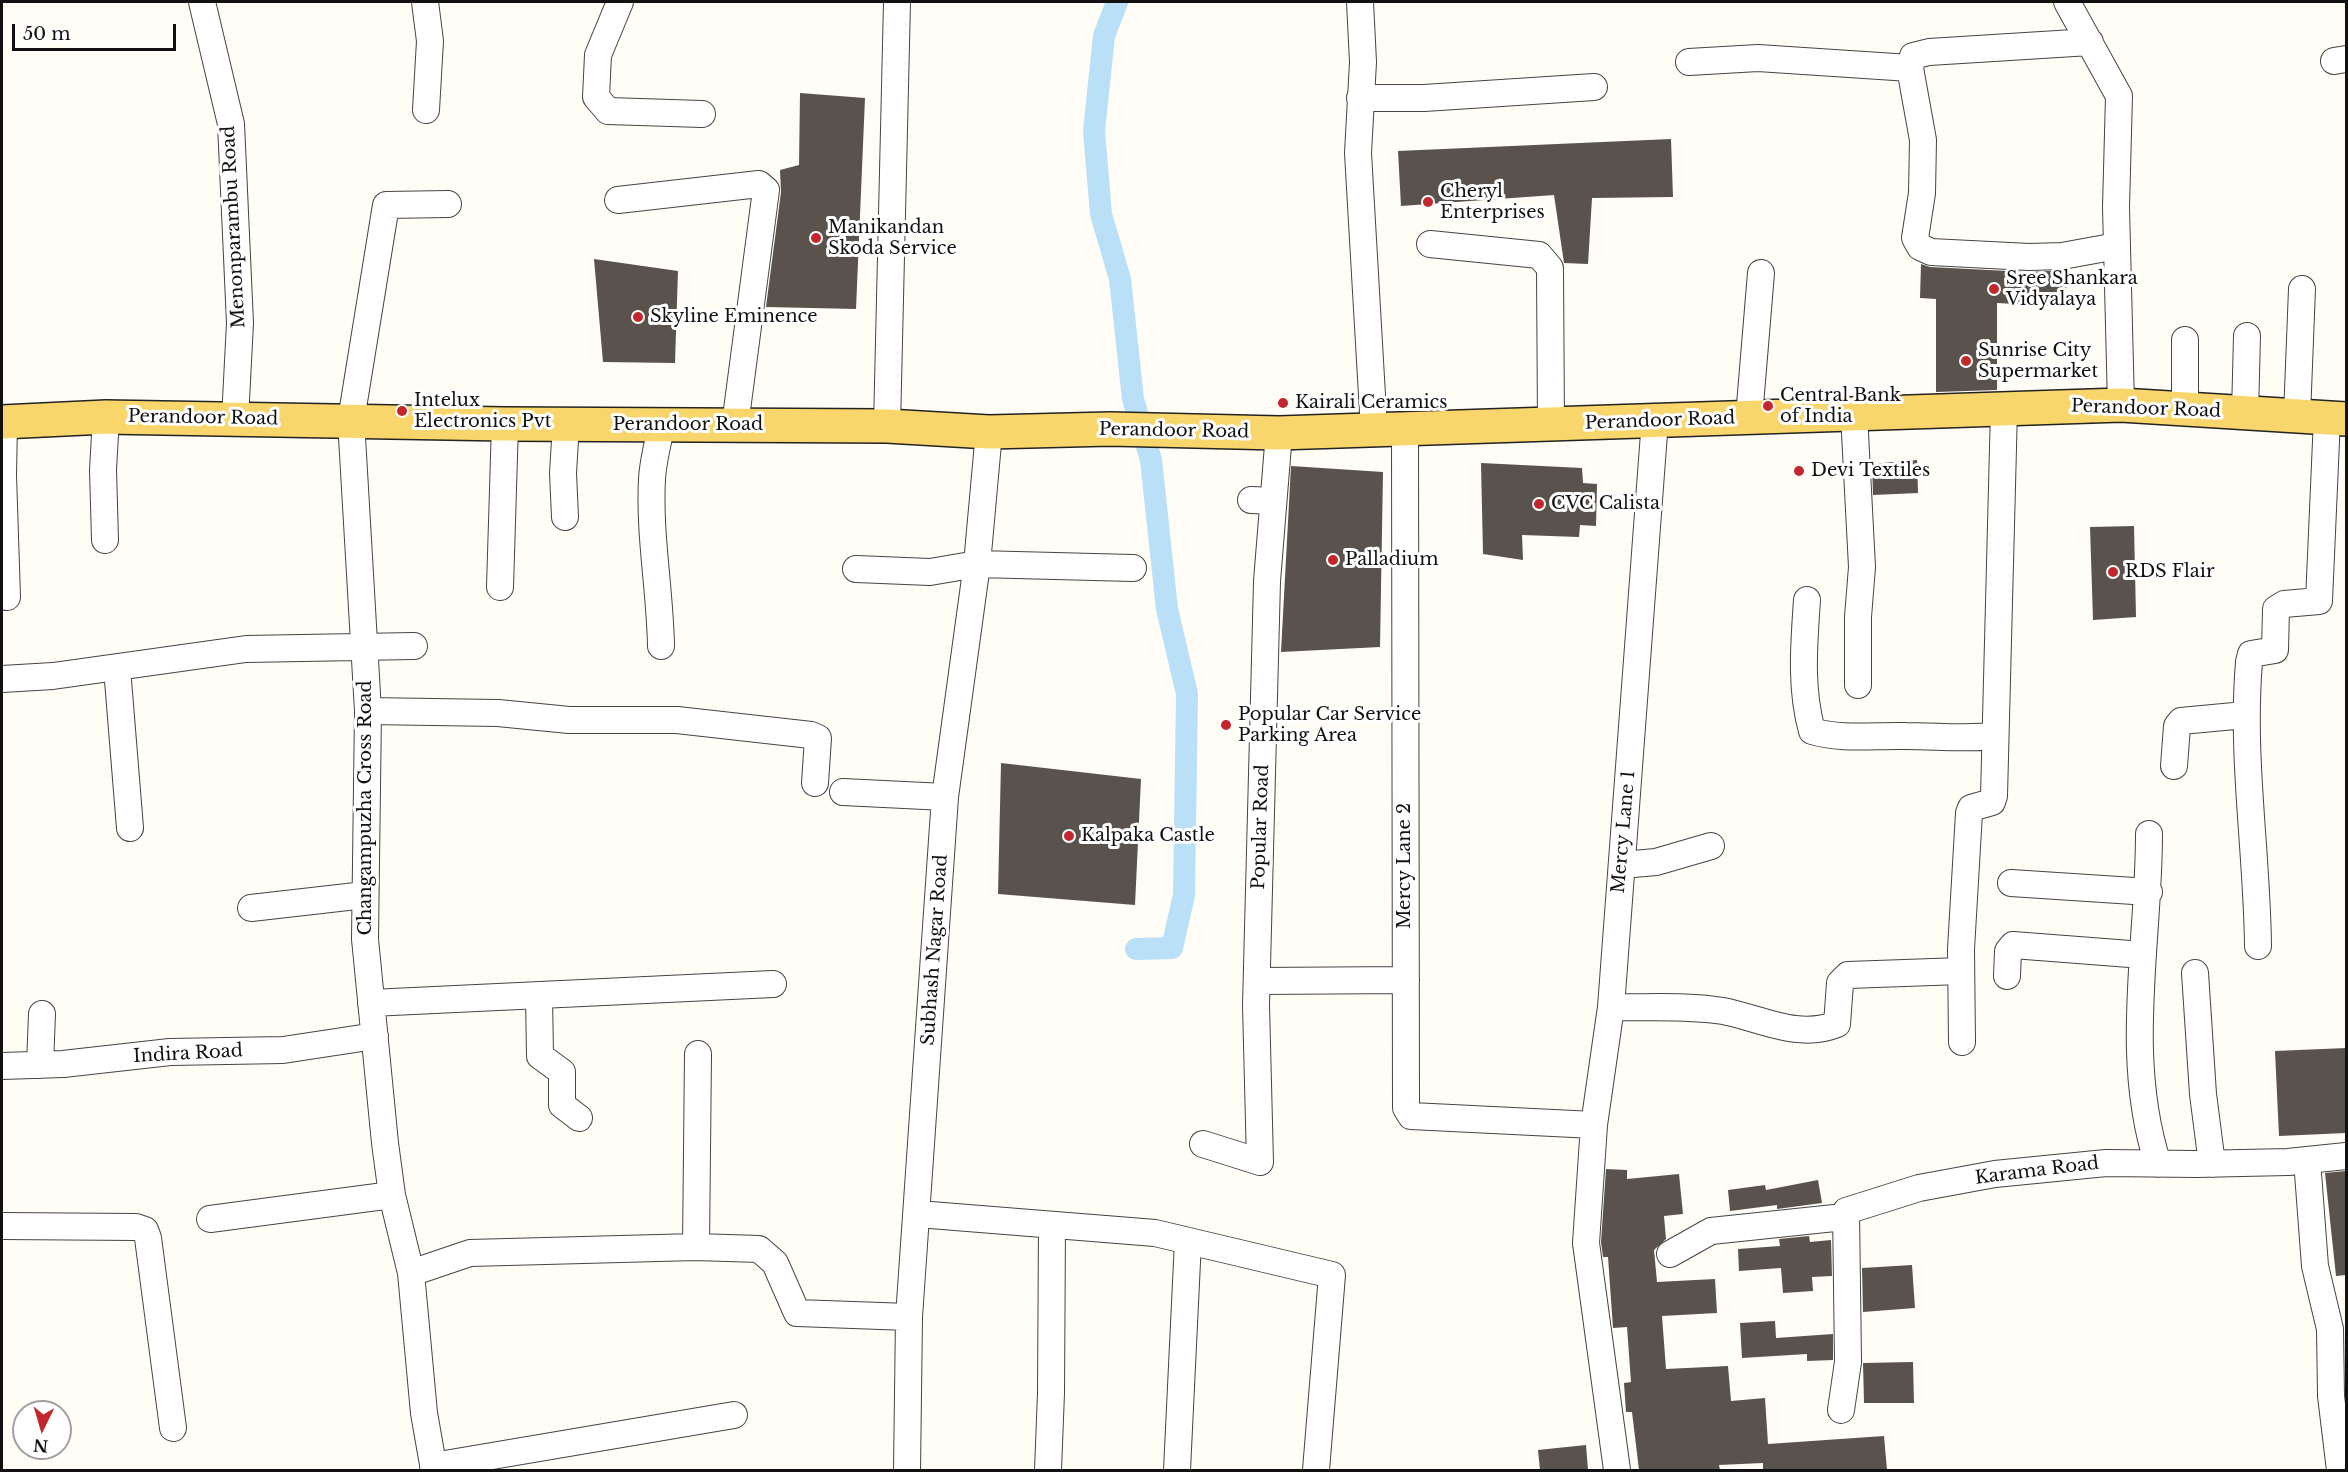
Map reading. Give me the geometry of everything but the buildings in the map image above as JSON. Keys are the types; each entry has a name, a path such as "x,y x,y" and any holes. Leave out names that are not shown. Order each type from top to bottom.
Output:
{"main road":[{"name":"Perandoor Road","path":"3,422 106,417 505,424 887,426 989,432 1110,429 1279,433 2121,405 2324,417"}],"street":[{"name":"Menonparambu Road","path":"202,2 231,124 240,323 235,419"},
{"path":"425,2 430,41 426,110"},
{"path":"620,2 598,55 596,97 608,111 702,114"},
{"path":"887,426 897,2"},
{"name":"Mercy Lane 2","path":"1360,2 1363,62 1358,153 1389,430 1406,980 1406,1108 1411,1116 1594,1125"},
{"path":"2067,2 2119,96 2117,246 2121,405"},
{"path":"2090,42 1929,52 1913,56 1910,68 1923,140 1922,193 1915,238 1920,247 1931,252 2029,257 2062,256 2117,246"},
{"path":"1689,62 1758,58 1910,68"},
{"path":"1360,98 1424,98 1594,87"},
{"path":"618,200 759,184 766,190 735,425"},
{"name":"Changampuzha Cross Road","path":"434,1468 424,1413 411,1273 392,1195 365,939 368,711 351,420 386,205 448,204"},
{"path":"1430,244 1539,255 1550,268 1551,425"},
{"path":"1749,417 1761,273"},
{"path":"2259,946 2245,715 2251,654 2276,650 2276,609 2284,604 2319,601 2324,417 2302,289"},
{"path":"2245,413 2247,336"},
{"path":"2185,340 2185,409"},
{"path":"1962,1042 1961,971 1969,813 1975,806 1992,802 2004,409"},
{"path":"1854,414 1862,567 1858,617 1858,686"},
{"path":"105,540 103,470 106,417"},
{"name":"Mercy Lane 1","path":"1617,1470 1586,1243 1594,1125 1611,1007 1655,420"},
{"path":"3,422 8,597"},
{"path":"500,587 505,424"},
{"path":"565,517 563,473 566,424"},
{"path":"661,645 661,617 654,580 652,478 662,424"},
{"name":"Subhash Nagar Road","path":"907,1470 909,1317 918,1214 945,797 977,564 989,432"},
{"name":"Popular Road","path":"1203,1144 1260,1162 1257,981 1267,581 1262,500 1279,433"},
{"path":"856,569 930,572 977,564 1133,568"},
{"path":"1808,600 1804,664 1805,696 1812,731 1828,735 1963,739 1995,736"},
{"path":"2,679 117,668 246,649 414,646"},
{"path":"117,668 130,828"},
{"path":"368,711 498,713 569,720 677,720 811,735 818,738 819,747 815,783"},
{"path":"2174,766 2177,726 2181,721 2245,715"},
{"path":"843,792 945,797"},
{"path":"2149,834 2149,892 2143,955 2140,1057 2150,1140 2158,1164"},
{"path":"1622,865 1656,862 1710,846"},
{"path":"2011,883 2149,892"},
{"path":"251,908 365,895"},
{"path":"2007,976 2008,951 2013,945 2143,955"},
{"path":"1611,1007 1722,1011 1785,1028 1829,1028 1837,1024 1840,983 1848,975 1961,971"},
{"path":"2195,973 2203,1094 2212,1164"},
{"path":"1257,981 1406,980"},
{"path":"372,1003 773,984"},
{"path":"539,996 540,1056 562,1072 562,1105 579,1118"},
{"path":"40,1065 42,1014"},
{"name":"Indira Road","path":"2,1066 40,1065 170,1052 283,1050 375,1036"},
{"path":"696,1247 698,1054"},
{"name":"Karama Road","path":"1844,1217 1849,1209 1919,1188 1995,1174 2106,1163 2212,1164 2346,1156"},
{"path":"2307,1160 2315,1266 2330,1329 2331,1396 2340,1470"},
{"path":"210,1219 392,1195"},
{"path":"918,1214 1155,1233 1332,1275 1316,1470"},
{"path":"1670,1254 1711,1231 1844,1217 1848,1362 1841,1410"},
{"path":"2,1226 136,1227 145,1230 148,1238 173,1428"},
{"path":"1048,1470 1052,1226"},
{"path":"1177,1470 1188,1241"},
{"path":"411,1273 470,1253 696,1247 759,1249 775,1263 797,1313 909,1317"},
{"path":"434,1468 734,1415"}],"waterway":[{"path":"1117,2 1104,36 1094,131 1101,214 1120,279 1133,399 1151,460 1167,609 1187,694 1184,895 1172,948 1136,949"}],"place":[{"name":"Cheryl Enterprises","path":"1428,202"},
{"name":"Manikandan Skoda Service","path":"816,238"},
{"name":"Sree Shankara Vidyalaya","path":"1994,289"},
{"name":"Skyline Eminence","path":"638,317"},
{"name":"Sunrise City Supermarket","path":"1966,361"},
{"name":"Kairali Ceramics","path":"1283,403"},
{"name":"Central Bank of India","path":"1768,406"},
{"name":"Intelux Electronics Pvt","path":"402,411"},
{"name":"Devi Textiles","path":"1799,471"},
{"name":"CVC Calista","path":"1539,504"},
{"name":"Palladium","path":"1333,560"},
{"name":"RDS Flair","path":"2113,572"},
{"name":"Popular Car Service Parking Area","path":"1226,725"},
{"name":"Kalpaka Castle","path":"1069,836"}]}
